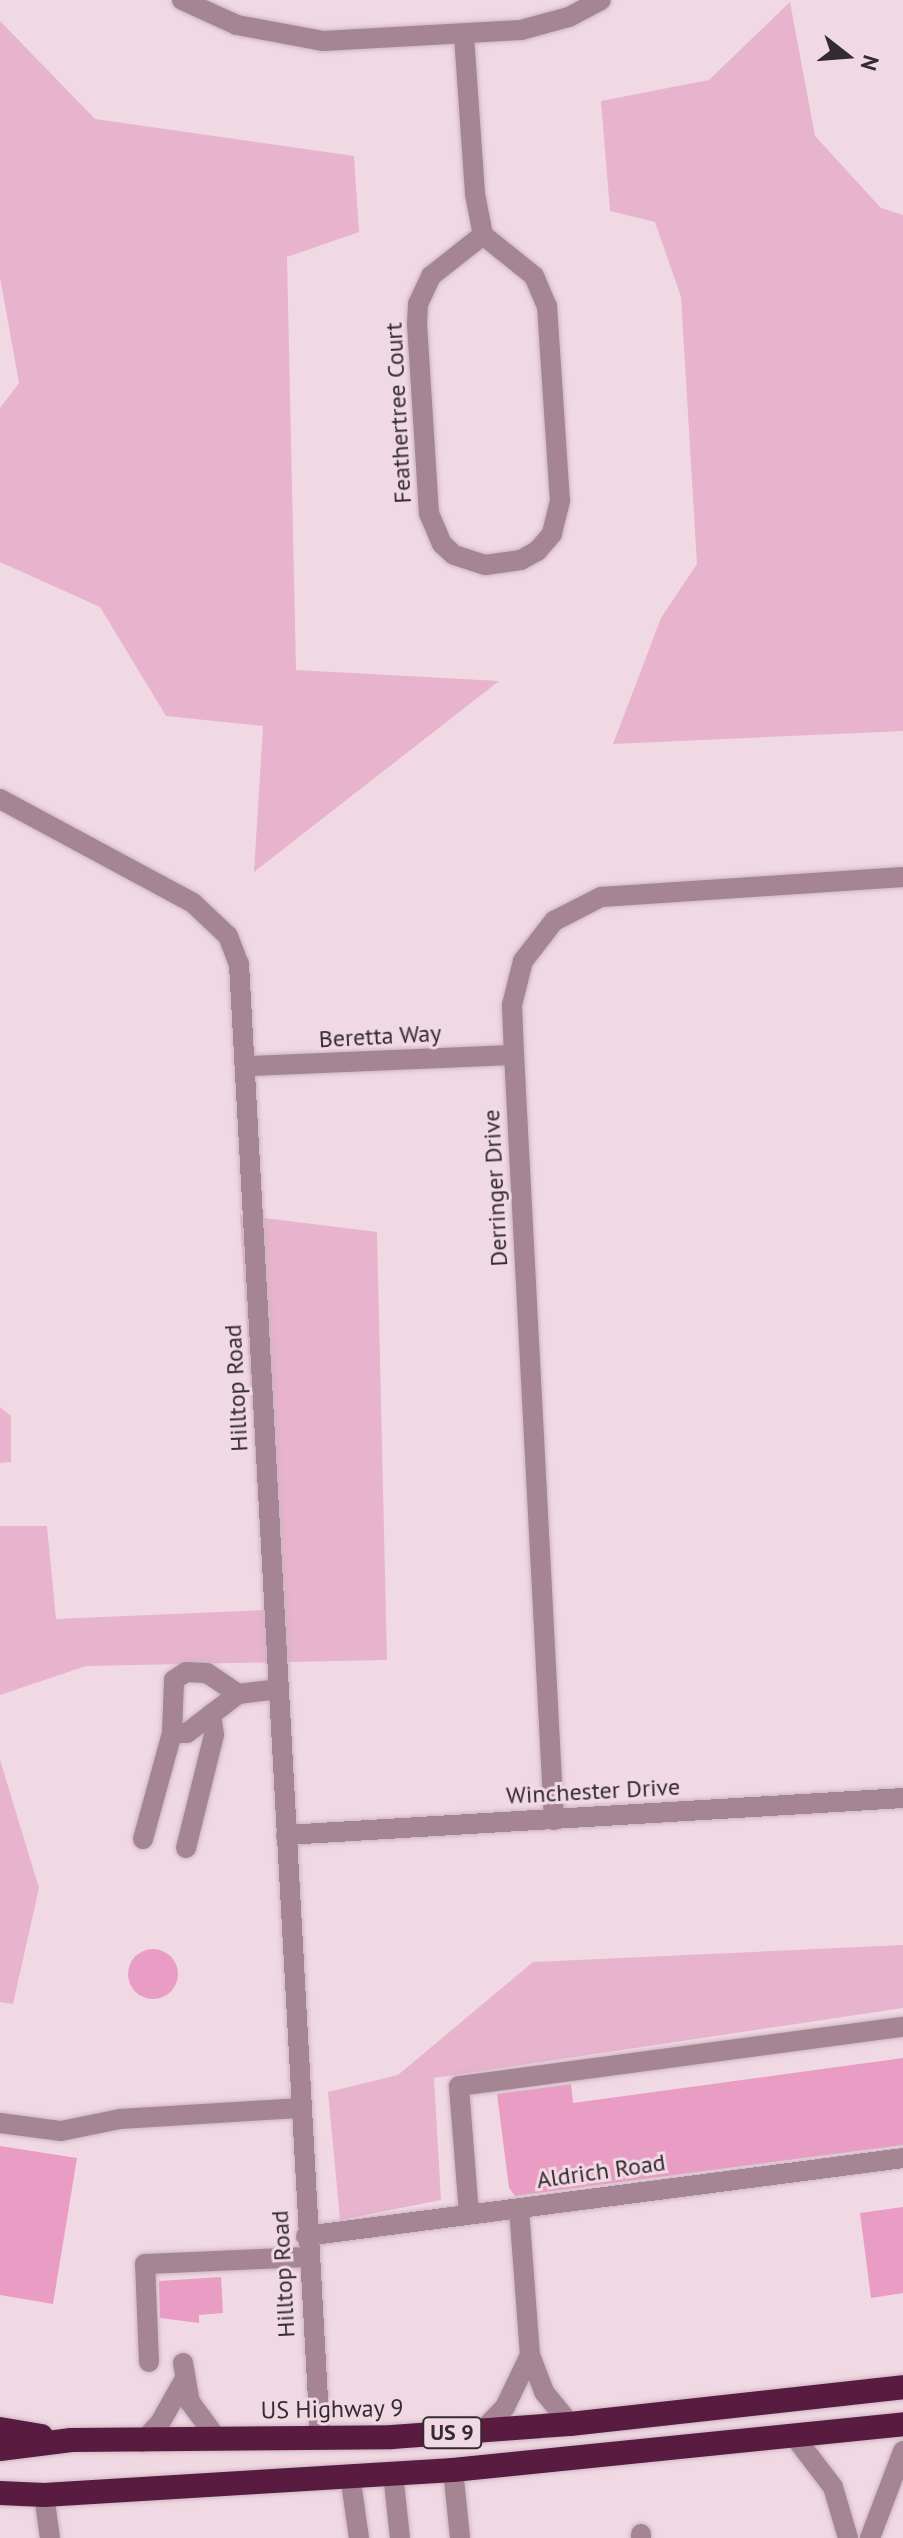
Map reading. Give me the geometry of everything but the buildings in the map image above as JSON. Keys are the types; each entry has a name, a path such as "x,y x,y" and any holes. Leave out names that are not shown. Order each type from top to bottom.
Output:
{"highway":[{"name":"US Highway 9","path":"0,2449 71,2440 142,2442 482,2431 903,2387"},
{"name":"US 9","path":"0,2493 44,2495 453,2470 903,2424"},
{"path":"0,2429 71,2440"}],"street":[{"path":"182,0 237,25 302,40 464,36 548,24 601,0"},
{"path":"464,36 475,194 483,235"},
{"name":"Feathertree Court","path":"483,235 534,276 547,306 560,501 552,534 537,551 521,560 485,565 454,555 442,544 429,514 417,324 418,304 431,276 483,235"},
{"name":"Hilltop Road","path":"0,799 193,903 217,922 239,964 249,1066 306,2236 320,2436"},
{"name":"Derringer Drive","path":"554,1820 512,1005 523,961 544,931 578,906 629,892 903,877"},
{"name":"Beretta Way","path":"249,1066 514,1055"},
{"path":"143,1839 172,1733 174,1680 186,1672 215,1676 238,1694"},
{"path":"172,1733 187,1733 238,1694 278,1689"},
{"path":"186,1848 214,1735 211,1714"},
{"name":"Winchester Drive","path":"286,1835 903,1798"},
{"path":"469,2214 459,2086 903,2027"},
{"path":"0,2123 61,2131 120,2119 302,2108"},
{"name":"Aldrich Road","path":"306,2236 903,2158"},
{"path":"519,2209 530,2355 544,2392 570,2424"},
{"path":"149,2362 145,2264 308,2257"},
{"path":"482,2431 505,2407 530,2355"},
{"path":"142,2442 160,2423 183,2372 190,2402 218,2440"},
{"path":"794,2436 833,2487 843,2506 848,2538"},
{"path":"870,2538 903,2451"},
{"path":"453,2470 460,2538"},
{"path":"393,2473 400,2538"},
{"path":"350,2475 359,2538"},
{"path":"44,2495 50,2538"}],"shaded area":[{"path":"790,2 815,136 881,208 903,215 903,731 613,744 661,618 697,564 681,297 655,222 610,211 601,101 709,80"},
{"path":"0,21 95,119 354,156 359,232 287,257 296,670 499,681 254,872 263,726 166,716 100,607 0,562 0,408 19,383 0,277"},
{"path":"240,1215 377,1232 387,1660 86,1666 0,1695 0,1526 47,1526 56,1619 265,1610"},
{"path":"0,1407 11,1416 11,1462 0,1463"},
{"path":"0,1760 39,1888 13,2004 0,2002"},
{"path":"903,1945 903,2008 434,2078 441,2200 340,2220 328,2092 398,2075 533,1962"}]}
